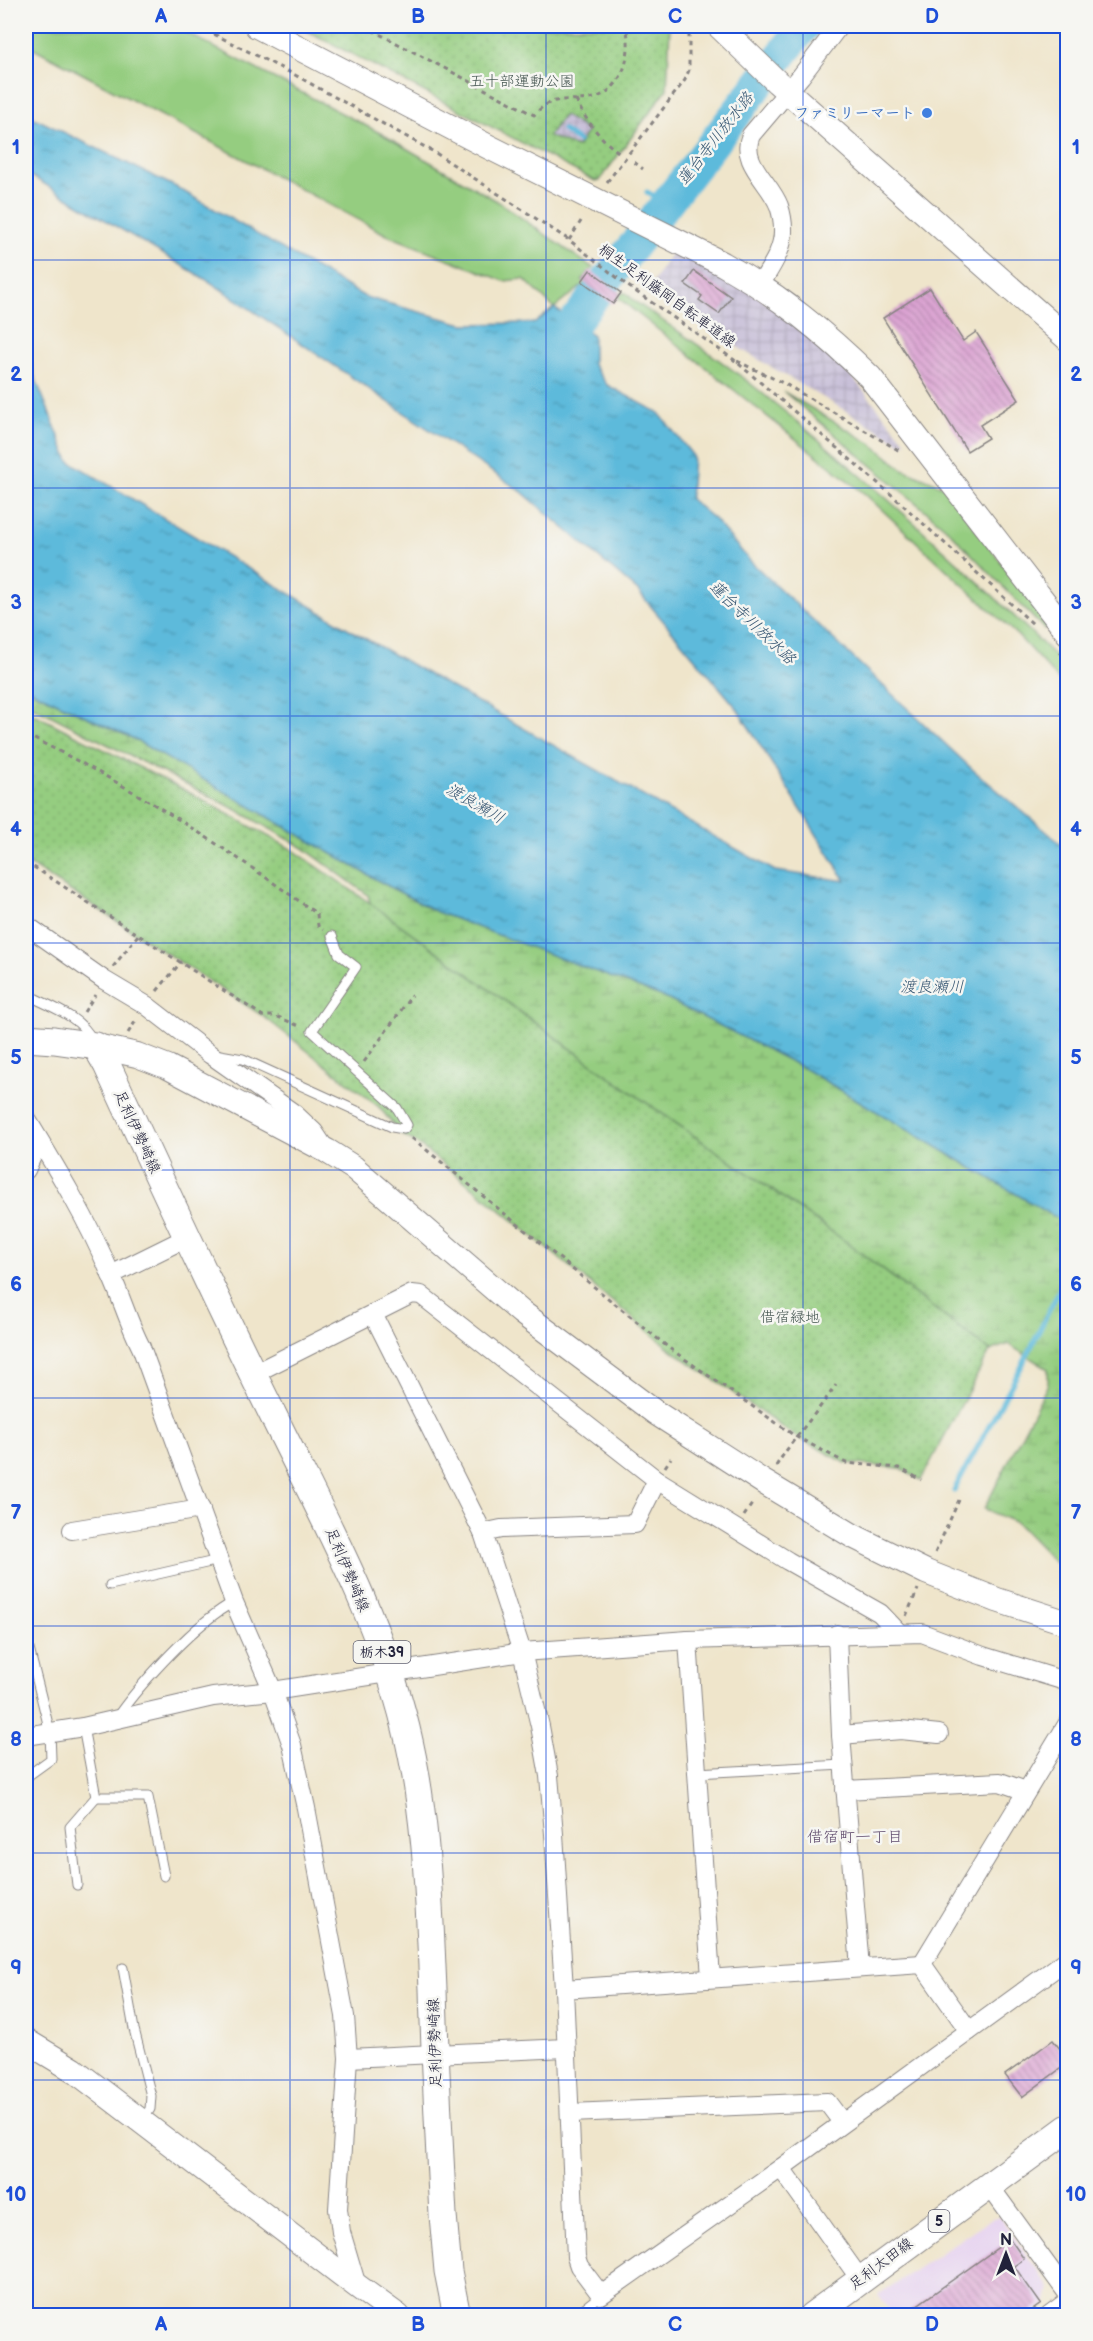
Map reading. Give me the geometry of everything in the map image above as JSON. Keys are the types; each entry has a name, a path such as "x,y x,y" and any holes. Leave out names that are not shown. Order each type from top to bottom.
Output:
{"main road":[{"path":"26,1038 96,1046"},
{"name":"足利伊勢崎線","path":"96,1046 107,1065 186,1238 339,1548 390,1673 406,1727 417,1779 430,1911 447,2271 457,2316"},
{"name":"足利太田線","path":"812,2316 988,2184 1068,2128"}],"street":[{"path":"257,26 487,146 669,236 760,285 797,311 833,341 870,378 1060,639"},
{"path":"719,26 782,87 1068,339"},
{"path":"760,285 779,252 783,230 779,206 751,161 747,145 782,87 839,26"},
{"path":"26,925 104,980 146,1005 211,1055 295,1114 314,1132 327,1151"},
{"path":"96,1046 137,1055 168,1067 327,1151 354,1168 521,1312 656,1413 853,1536 926,1572 987,1597 1068,1623"},
{"path":"26,1118 65,1181 111,1275 141,1347 234,1602 273,1691 292,1745 336,1960 345,2016 348,2058 338,2209 341,2232 357,2286"},
{"path":"26,1170 39,1140"},
{"path":"111,1275 186,1238"},
{"path":"253,1374 412,1294 421,1295 657,1480 788,1561 902,1625 983,1656 1068,1682"},
{"path":"373,1314 483,1533 522,1652 540,1726 549,1776 564,1989 576,2257 579,2266 601,2295 781,2168 1068,1959"},
{"path":"483,1533 501,1529 635,1524 657,1480"},
{"path":"72,1530 201,1509"},
{"path":"26,1736 115,1721 213,1697 273,1691 522,1652 688,1640 837,1634 902,1625"},
{"path":"837,1634 843,1765 860,1968"},
{"path":"688,1640 711,1978"},
{"path":"922,1964 1068,1723"},
{"path":"841,1735 901,1730 939,1734"},
{"path":"845,1790 1000,1782 1026,1791"},
{"path":"564,1989 922,1964"},
{"path":"922,1964 969,2031"},
{"path":"26,2041 74,2070 398,2316"},
{"path":"348,2058 567,2048"},
{"path":"570,2113 827,2102 842,2122"},
{"path":"781,2168 861,2279"},
{"path":"988,2184 1068,2294"},
{"path":"1049,2316 1068,2302"}],"lane":[{"path":"211,1055 243,1059 398,1130 404,1129 406,1120 397,1108 312,1031 356,967 339,954 332,936"},
{"path":"26,994 78,1021 88,1030 96,1046"},
{"path":"110,1584 219,1560"},
{"path":"115,1721 126,1704 181,1643 223,1608 234,1602"},
{"path":"26,1638 50,1732 51,1759 26,1777"},
{"path":"83,1727 96,1797"},
{"path":"696,1773 843,1765"},
{"path":"77,1885 70,1827 96,1797 148,1797 165,1876"},
{"path":"123,1968 134,2029 151,2096 150,2109 142,2121"},
{"path":"574,2316 601,2295"}],"path":[{"name":"桐生足利藤岡自転車道線","path":"198,26 295,75 434,152 569,240 628,286 733,359 893,496 1038,630"},
{"path":"364,26 534,115 542,106 554,100 591,99 616,83 625,68 629,51 626,26"},
{"path":"602,188 686,80 689,70 689,26"},
{"path":"576,99 592,126 620,153"},
{"path":"634,162 643,170"},
{"path":"569,240 584,215"},
{"path":"733,359 785,384 904,454"},
{"path":"1060,639 1068,660"},
{"path":"26,735 118,782 253,867 317,914 318,927 332,936"},
{"path":"26,862 263,1016 276,1016 312,1031"},
{"path":"108,973 138,935"},
{"path":"151,999 181,962"},
{"path":"357,1071 411,995"},
{"path":"126,1038 142,1011"},
{"path":"404,1129 415,1142 669,1348 795,1436 846,1463 899,1468 921,1480"},
{"path":"770,1475 795,1436 813,1418 836,1385"},
{"path":"740,1522 759,1492"},
{"path":"934,1553 959,1500"},
{"path":"902,1625 920,1583"}],"shaded area":[{"path":"564,115 589,131 577,148 548,136"},
{"path":"673,251 730,278 772,306 844,367 906,442 902,444 739,348 650,287"},
{"path":"1000,2217 1050,2288 1046,2305 1031,2316 893,2315 878,2295 992,2218"}],"green space":[{"path":"26,26 173,26 382,134 497,201 593,268 582,281 586,283 554,308 524,279 504,281 387,235 26,44"},
{"name":"五十部運動公園","path":"298,26 670,26 667,89 600,180 595,181","holes":["564,115 588,131 577,147 548,136"]},
{"path":"621,293 626,293 741,376 876,489 954,559 1067,668 1067,689 1018,636 866,495 617,297"},
{"path":"784,392 872,444 903,469 943,486 1049,625 1044,629 946,528"},
{"path":"26,688 132,738 379,881 437,912 661,996 800,1066 1067,1224 1067,1565 1055,1562 1017,1523 984,1509 1048,1384 1048,1369 1008,1344 990,1351 842,1239 621,1085 370,903 368,895 302,847 235,809 26,703"},
{"name":"借宿緑地","path":"26,710 192,794 293,850 621,1085 842,1239 990,1351 921,1480 899,1468 846,1463 795,1436 669,1348 476,1190 415,1142 401,1134 379,1107 263,1016 26,862"}],"water":[{"name":"渡良瀬川","path":"26,114 176,187 365,297 463,324 535,323 554,308 593,335 593,365 607,385 659,413 693,456 690,499 715,520 750,561 972,769 1067,849 1067,1224 800,1066 661,996 437,912 379,881 132,738 26,688 26,344 34,375 69,461 354,632 775,871 846,881 736,707 638,591 522,492 210,282 26,173"}],"building":[{"path":"590,270 621,293 613,304 582,281"},
{"path":"694,271 731,297 719,314 699,300 702,296 685,284"},
{"path":"930,288 963,341 976,332 1019,400 980,425 988,438 967,451 883,318"},
{"path":"1053,2040 1068,2059 1068,2063 1022,2097 1005,2075"},
{"path":"1010,2239 1024,2259 1014,2266 1041,2304 1024,2316 902,2316"}],"waterway":[{"name":"蓮台寺川放水路","path":"606,281 804,26"},
{"path":"563,130 578,141"},
{"path":"647,192 665,202"},
{"name":"蓮台寺川放水路","path":"554,360 567,333 597,293"},
{"path":"954,1490 1024,1362 1068,1272"}],"place":[{"name":"ファミリーマート","path":"927,113"}],"district":[{"name":"借宿町一丁目","path":"855,1837"}]}
